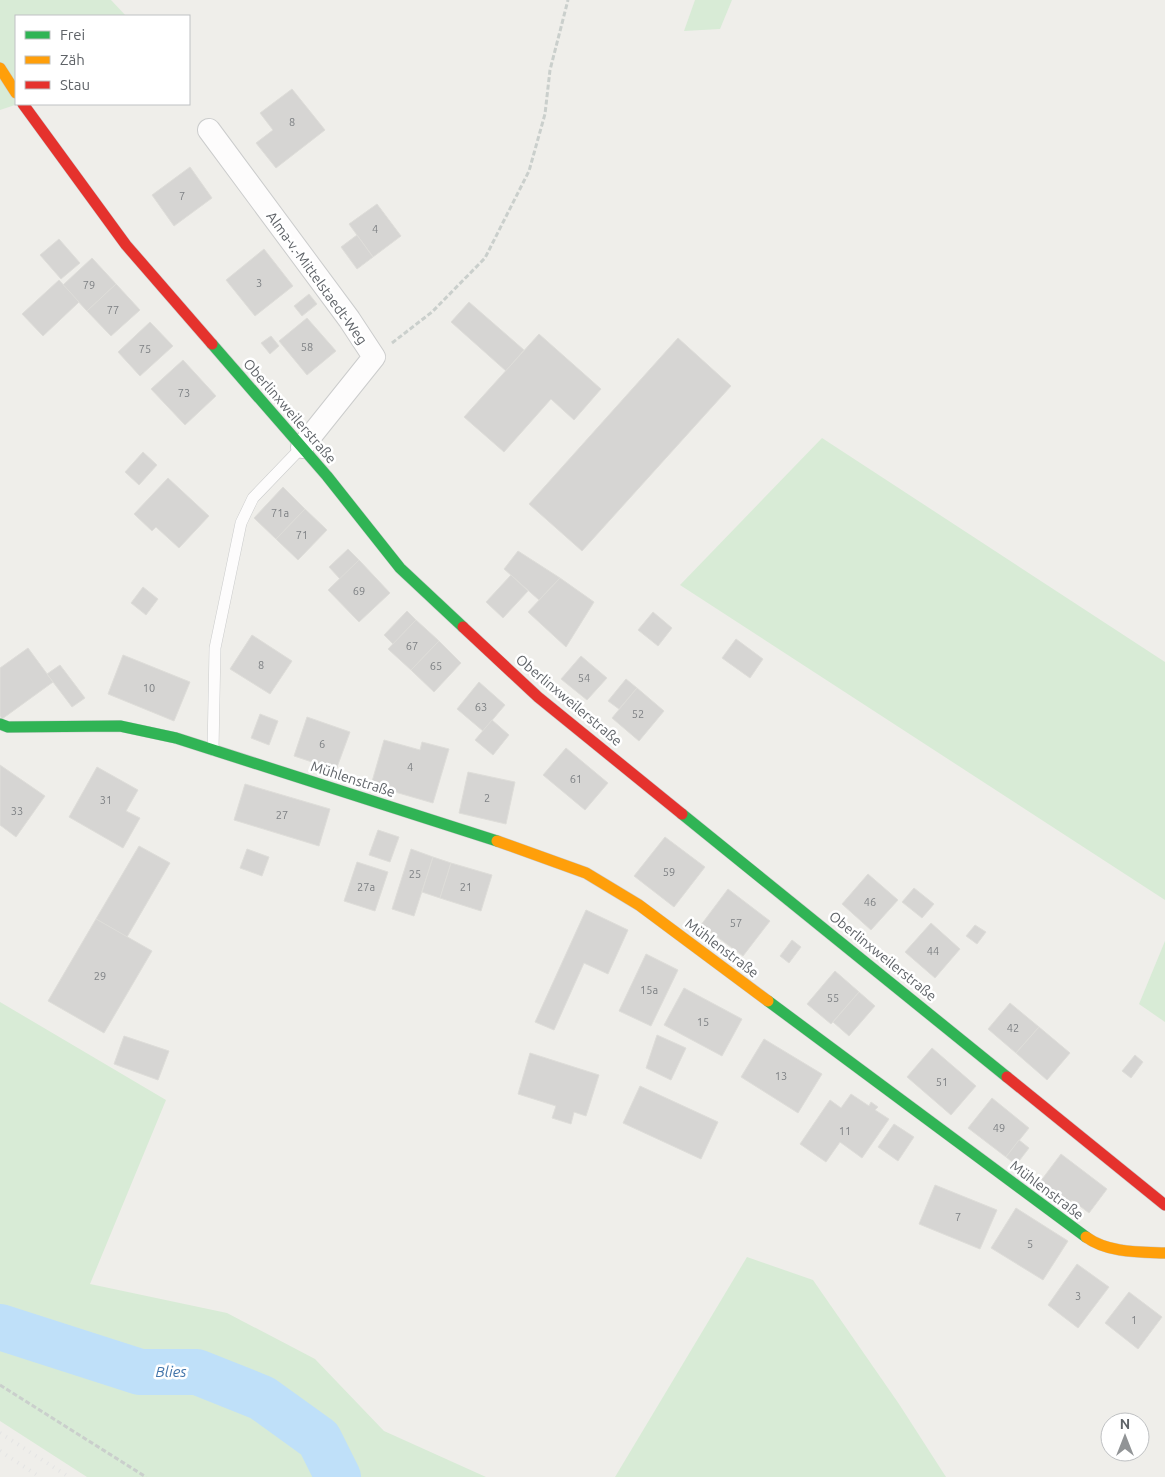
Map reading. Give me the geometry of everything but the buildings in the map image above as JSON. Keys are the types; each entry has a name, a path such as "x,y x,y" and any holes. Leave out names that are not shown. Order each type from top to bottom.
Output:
{"main road":[{"path":"0,68 15,91"},
{"name":"Oberlinxweilerstraße","path":"24,105 126,245 302,447 400,568 538,696 1165,1205"},
{"name":"Mühlenstraße","path":"0,724 8,727 120,726 176,738 502,843 586,873 639,905 1093,1242 1126,1252 1165,1253"}],"street":[{"name":"Alma-v.-Mittelstaedt-Weg","path":"209,130 349,319 374,357 302,447"}],"lane":[{"path":"213,750 215,648 242,523 253,498 302,447"}],"path":[{"path":"374,357 432,312 485,258 528,171 545,114 550,70 568,0"},
{"path":"0,1385 146,1477"}],"green space":[{"path":"0,0 111,0 125,15 15,15 15,105 0,110"},
{"path":"695,0 732,0 720,29 684,31"},
{"path":"822,438 1165,662 1165,900 680,585"},
{"path":"1165,941 1165,1022 1139,1004"},
{"path":"0,1002 166,1100 90,1284 227,1313 315,1359 384,1431 486,1477 87,1477 0,1421"},
{"path":"747,1257 813,1280 899,1404 946,1477 615,1477"}],"waterway":[{"name":"Blies","path":"0,1327 140,1372 197,1372 262,1398 319,1439 338,1477"}],"railway":[{"path":"0,1433 69,1477"},
{"path":"0,1451 40,1477"}],"traffic: fast":[{"path":"212,344 327,476 400,568 463,627"},
{"path":"0,724 8,727 120,726 176,738 497,841"},
{"path":"682,814 1007,1077"},
{"path":"768,1001 1086,1237"}],"traffic: slow":[{"path":"0,68 15,91"},
{"path":"497,841 586,873 639,905 768,1001"},
{"path":"1086,1237 1114,1249 1165,1253"}],"traffic: jam":[{"path":"24,105 126,245 212,344"},
{"path":"463,627 538,697 682,814"},
{"path":"1007,1077 1165,1205"}]}
